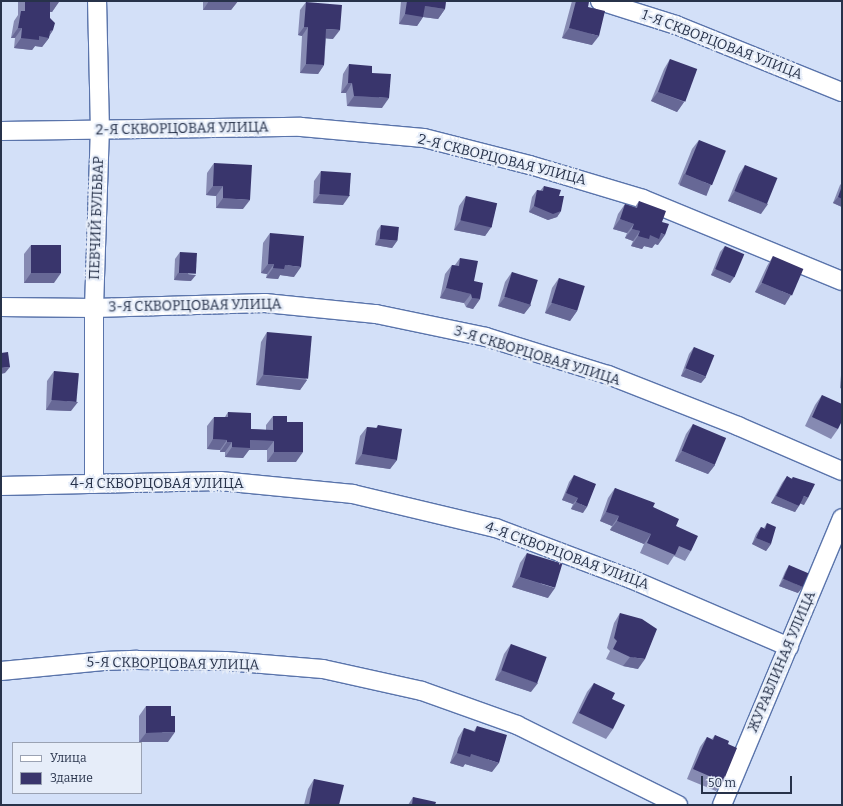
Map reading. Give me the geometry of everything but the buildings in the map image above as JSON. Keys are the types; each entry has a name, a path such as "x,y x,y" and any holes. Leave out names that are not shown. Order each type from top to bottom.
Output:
{"street":[{"name":"ПЕВЧИЙ БУЛЬВАР","path":"94,484 94,308 100,131 97,1"},
{"name":"1-Я СКВОРЦОВАЯ УЛИЦА","path":"600,1 676,25 842,92"},
{"name":"2-Я СКВОРЦОВАЯ УЛИЦА","path":"1,132 301,128 424,138 530,165 643,199 842,281"},
{"name":"3-Я СКВОРЦОВАЯ УЛИЦА","path":"1,307 94,308 264,303 376,314 486,337 608,375 738,426 842,471"},
{"name":"4-Я СКВОРЦОВАЯ УЛИЦА","path":"1,486 220,481 353,494 496,528 631,579 789,647"},
{"name":"ЖУРАВЛИНАЯ УЛИЦА","path":"722,805 842,518"},
{"name":"5-Я СКВОРЦОВАЯ УЛИЦА","path":"1,671 104,660 226,661 323,669 422,691 517,725 678,805"}]}
